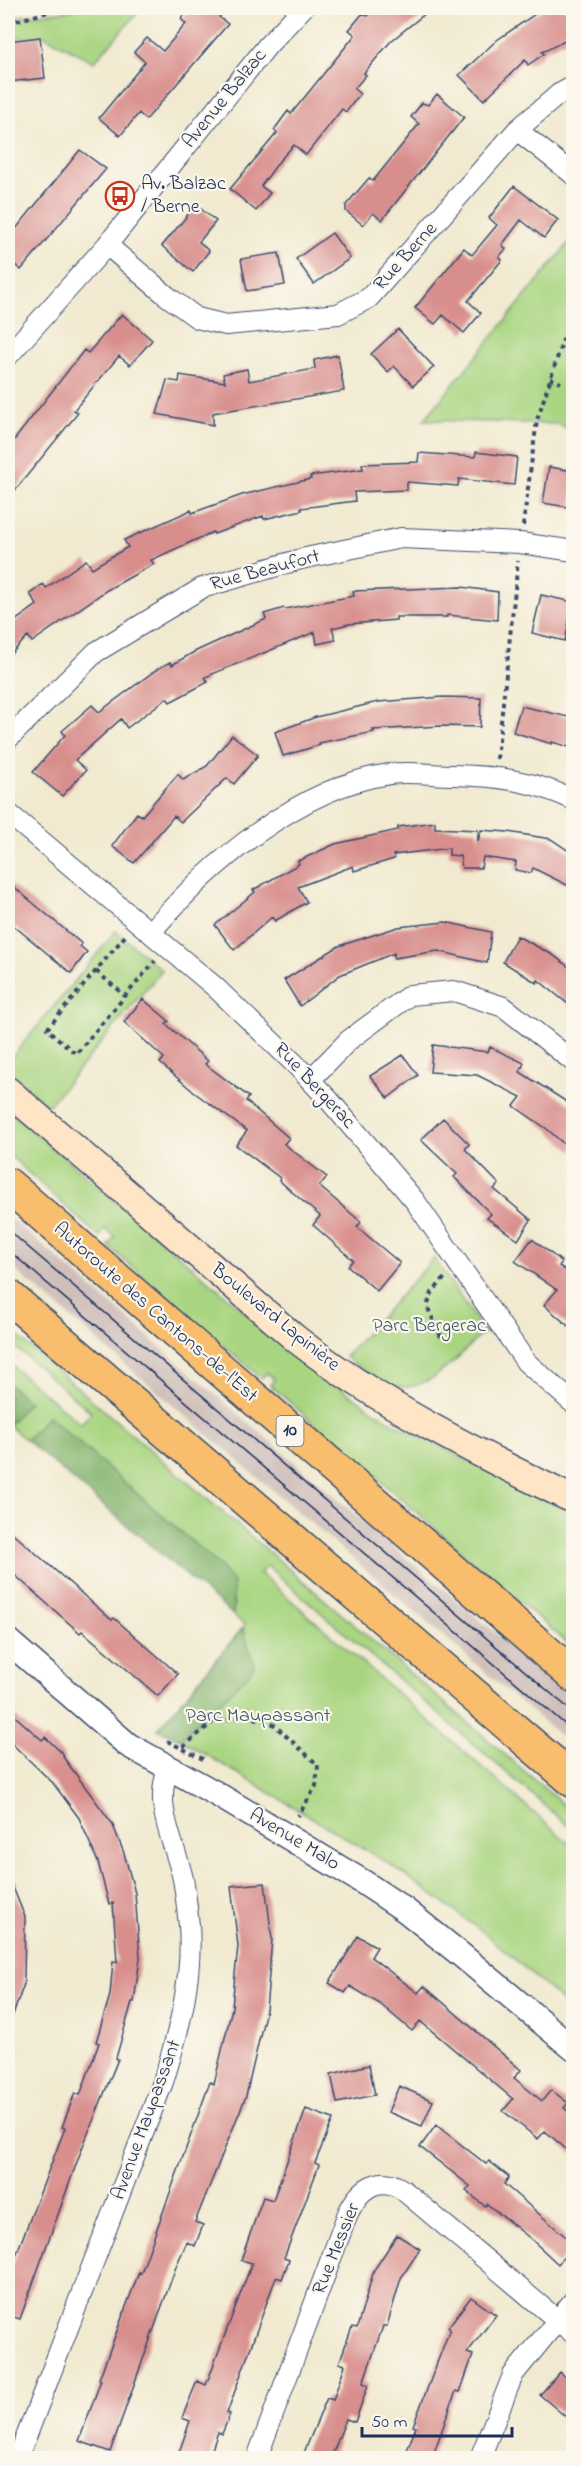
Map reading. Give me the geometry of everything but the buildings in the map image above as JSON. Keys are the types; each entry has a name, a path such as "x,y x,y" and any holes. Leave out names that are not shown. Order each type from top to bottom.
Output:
{"highway":[{"name":"Autoroute des Cantons-de-l'Est","path":"8,1185 573,1676"},
{"path":"8,1296 573,1781"}],"main road":[{"name":"Boulevard Lapinière","path":"8,1091 296,1339 327,1362 412,1418 573,1500"}],"street":[{"name":"Avenue Balzac","path":"8,356 107,245 268,45 303,8"},
{"name":"Rue Berne","path":"107,245 167,296 197,318 226,325 338,315 369,298 517,130 558,94 573,86"},
{"path":"517,130 573,175"},
{"name":"Rue Beaufort","path":"8,739 96,652 202,588 301,559 401,538 520,543 573,551"},
{"path":"151,932 202,880 268,825 333,789 391,773 495,776 548,788 573,800"},
{"name":"Rue Bergerac","path":"8,813 151,932 248,1017 310,1080 415,1201 485,1306 526,1362 573,1404"},
{"path":"310,1080 349,1040 410,995 454,991 504,1007 573,1062"},
{"name":"Avenue Malo","path":"8,1641 115,1736 225,1799 390,1900 460,1954 573,2049"},
{"name":"Avenue Maupassant","path":"18,2458 163,2082 178,2035 187,1985 189,1927 183,1880 163,1802 163,1789 170,1768"},
{"name":"Rue Messier","path":"257,2458 348,2213 357,2197 369,2186 387,2183 403,2190 573,2334"},
{"path":"480,2458 513,2376 573,2300"}],"path":[{"path":"8,23 63,8"},
{"path":"496,762 520,543 537,420 573,306"},
{"path":"550,378 561,383"},
{"path":"126,936 47,1029 76,1054 155,961"},
{"path":"96,971 125,996"},
{"path":"441,1337 427,1306 432,1293 446,1275"},
{"path":"183,1747 213,1721 250,1717 272,1723 318,1765 316,1786 298,1816"}],"shaded area":[{"path":"8,1216 392,1546 573,1698 573,1747 8,1264"}],"green space":[{"path":"73,8 142,8 94,62 43,35 8,39 8,18 73,10"},
{"path":"573,238 573,430 556,424 424,420"},
{"path":"116,931 162,970 48,1106 8,1071 8,1062"},
{"path":"8,1110 311,1368 388,1420 573,1514 573,1648 270,1385 274,1379 267,1373 261,1378 108,1246 115,1237 105,1229 99,1237 8,1154"},
{"name":"Parc Bergerac","path":"434,1258 484,1332 437,1375 410,1387 395,1387 379,1381 345,1357"},
{"name":"Parc Maupassant","path":"8,1328 573,1813 573,1830 267,1566 260,1573 573,1847 573,2011 487,1935 394,1867 180,1739 158,1729 245,1625 233,1615 234,1602 48,1416 26,1440 8,1425 28,1402 8,1383 8,1363 81,1424 91,1412 8,1341"},
{"path":"8,1383 29,1402 8,1425"},
{"path":"48,1416 220,1566 233,1582 233,1615 26,1440"},
{"path":"243,1628 255,1663 249,1674 180,1739 158,1729"}],"tram line":[{"path":"8,1230 574,1713"},
{"path":"8,1250 574,1732"}],"place":[{"name":"Av. Balzac / Berne","path":"120,196"}]}
